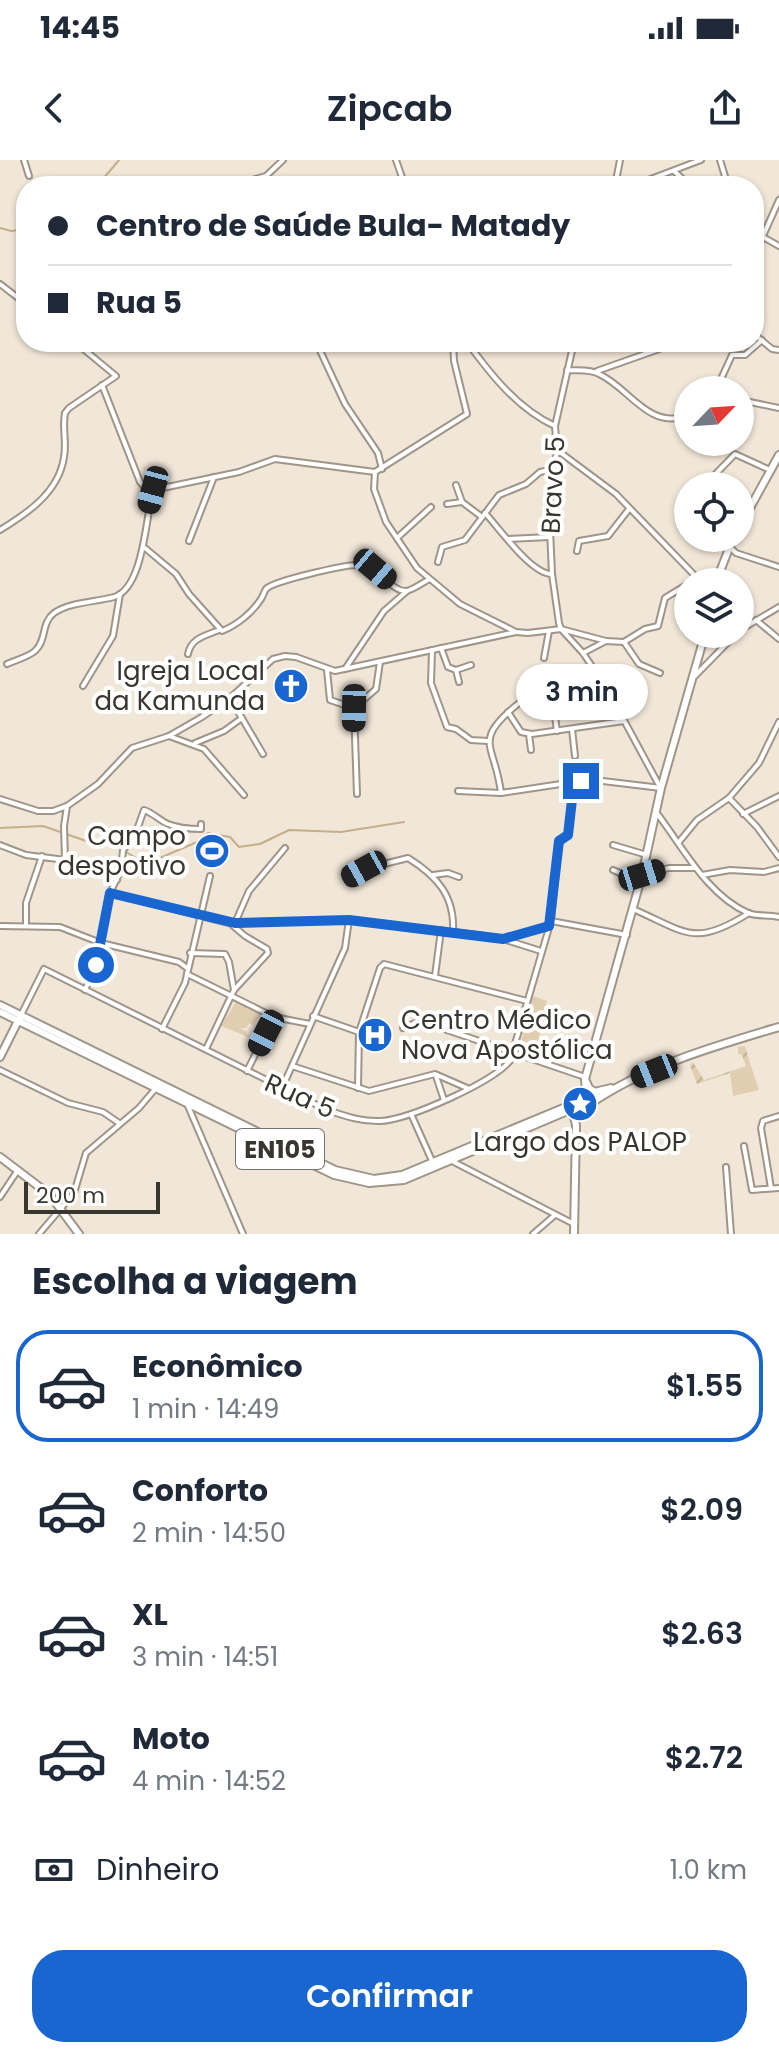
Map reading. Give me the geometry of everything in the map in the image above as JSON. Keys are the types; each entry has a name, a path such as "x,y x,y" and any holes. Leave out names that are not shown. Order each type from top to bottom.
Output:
{"main road":[{"path":"754,500 779,455"},
{"path":"590,1104 585,1079 627,935 661,788 702,648"},
{"name":"EN105","path":"0,1005 187,1104 334,1175 353,1181 395,1182 570,1110"},
{"name":"EN105","path":"0,1012 20,1018 346,1174 365,1178 391,1177 570,1110 585,1113"},
{"path":"0,1057 20,1018"},
{"path":"573,1094 596,1093 618,1086 779,1027"},
{"path":"585,1079 589,1088 596,1093"},
{"path":"574,1234 576,1125 569,1098 585,1079"},
{"path":"576,1125 590,1104 618,1086"},
{"path":"0,1157 50,1195 79,1234"}],"street":[{"path":"24,160 29,176"},
{"path":"266,176 283,160"},
{"path":"660,176 701,160"},
{"path":"674,171 679,176"},
{"path":"764,236 779,200"},
{"path":"0,284 16,296"},
{"path":"0,530 34,507 51,488 64,459 65,413 116,376 87,352"},
{"path":"321,352 345,404 378,453 382,469"},
{"path":"102,385 140,482 146,489 214,477 282,459 375,472 467,414 455,352"},
{"path":"474,352 527,410 555,426"},
{"name":"Bravo 5","path":"561,629 552,574 549,507 557,450 555,426 572,352"},
{"path":"567,370 595,372 644,352"},
{"path":"722,376 732,355 748,352"},
{"path":"595,372 641,407 666,420 674,419"},
{"path":"754,403 779,408"},
{"path":"557,450 601,481 687,568"},
{"path":"718,472 735,454 770,470"},
{"path":"438,562 442,547 465,540 503,492 526,484 540,472 555,469"},
{"path":"375,472 374,489 378,505 407,555 428,580 460,604 516,632"},
{"path":"189,541 214,477"},
{"path":"456,485 462,502"},
{"path":"83,686 113,636 120,594 145,548 145,518 153,490"},
{"path":"447,504 462,502 484,515 541,572 552,574"},
{"path":"397,538 431,507"},
{"path":"577,551 579,541 608,536 629,509"},
{"path":"508,539 549,537"},
{"path":"145,548 176,574 219,630"},
{"path":"735,552 779,567"},
{"path":"188,654 190,645 196,640 226,630 241,621 270,586 357,565 375,569 401,590 407,591"},
{"path":"345,669 384,611 407,591 428,580"},
{"path":"0,799 38,811 53,811 67,806 98,784 132,748 169,736 230,698 273,659 285,656 312,662 327,670 345,669 516,632 561,629 606,641 624,642 648,627 658,626 665,598 674,593"},
{"path":"7,664 35,651 41,643 45,622 60,609 120,594"},
{"path":"779,607 756,620 779,639"},
{"path":"561,629 583,653 606,687 661,788"},
{"path":"544,658 549,631"},
{"path":"583,653 606,641"},
{"path":"624,642 639,664 660,673"},
{"path":"441,648 448,667 456,670 471,665"},
{"path":"695,676 722,648"},
{"path":"432,650 430,673 433,692 447,727 456,729 471,740 488,741"},
{"path":"354,708 376,689 380,662"},
{"path":"327,670 330,700 354,708"},
{"path":"456,670 459,682"},
{"path":"557,731 551,688 560,677 572,670"},
{"path":"230,698 263,754"},
{"path":"501,793 488,741 494,725 519,703"},
{"path":"354,708 357,794"},
{"path":"508,712 521,732 529,734 624,721"},
{"path":"195,743 224,731 242,718"},
{"path":"679,842 697,820 729,798 764,756 779,722"},
{"path":"572,729 575,756"},
{"path":"529,734 531,750"},
{"path":"169,736 195,743 212,755 244,795"},
{"path":"458,791 501,793 586,779 661,788"},
{"path":"513,1053 550,924 559,841 568,835 574,782"},
{"path":"743,814 779,796"},
{"path":"729,798 757,827 779,857"},
{"path":"65,859 67,806"},
{"path":"85,990 100,945 110,893 117,880 123,850 134,838 144,810 171,825 191,830 201,829 201,824"},
{"path":"656,812 695,868 728,900 749,913 777,915"},
{"path":"0,845 26,855 89,863 117,880"},
{"path":"613,845 647,855"},
{"path":"232,923 249,891 285,848"},
{"path":"26,926 26,903 42,856"},
{"path":"349,877 364,869 404,858 412,861 433,875 453,910 453,932"},
{"path":"613,870 642,878 669,868 695,868"},
{"path":"702,875 730,870 764,872 779,868"},
{"path":"433,875 448,873 459,877"},
{"path":"162,1029 185,983 210,876"},
{"path":"110,893 232,923 349,920 503,939 542,951"},
{"path":"633,909 690,935 726,926 749,913"},
{"path":"282,1089 345,948 349,920"},
{"path":"205,1050 234,990 268,951 232,923"},
{"path":"503,939 550,924 627,935"},
{"path":"0,926 60,927 100,945 179,962 187,971 274,1017 310,1024"},
{"path":"435,976 441,930"},
{"path":"20,1018 45,969 84,987 100,945"},
{"path":"190,953 225,954 234,990"},
{"path":"358,1088 359,1032 384,964 527,1001"},
{"name":"Rua 5","path":"45,969 282,1089 327,1110 363,1121 381,1121 411,1114 444,1100 506,1066 513,1053"},
{"path":"313,1016 359,1032"},
{"path":"247,1071 274,1017"},
{"path":"403,1028 424,1018 442,1023 444,1029 585,1079"},
{"path":"292,1066 369,1091 435,1074 468,1088"},
{"path":"0,1070 68,1103 103,1112 119,1123"},
{"path":"435,1074 444,1100"},
{"path":"39,1234 74,1193 86,1153 139,1108 156,1088"},
{"path":"187,1104 243,1234"},
{"path":"411,1114 433,1163"},
{"path":"771,1188 761,1128 763,1121 779,1116"},
{"path":"744,1146 752,1190 779,1188"},
{"path":"452,1161 574,1224"},
{"path":"726,1167 731,1234"},
{"path":"0,1197 18,1170"},
{"path":"533,1234 555,1215"}],"shaded area":[{"path":"533,996 547,1001 535,1056 519,1049"},
{"path":"237,1000 262,1013 253,1025 249,1023 246,1028 240,1028 251,1038 221,1026"},
{"path":"745,1046 751,1066 697,1084 690,1065 693,1062 704,1080 746,1066 742,1055 738,1054 738,1047"},
{"path":"751,1066 759,1090 733,1096 730,1073"}],"waterway":[{"path":"105,176 119,160"},
{"path":"0,228 16,230"},
{"path":"0,828 43,826 92,843 113,844 146,864 197,842 208,833 230,837 239,847 260,844 289,830 341,832 404,822"}],"place":[{"name":"Igreja Local da Kamunda","path":"291,686"},
{"name":"Campo despotivo","path":"212,851"},
{"name":"Centro Médico Nova Apostólica","path":"375,1035"},
{"name":"Largo dos PALOP","path":"580,1104"}],"route":[{"path":"96,965 110,893 235,923 349,920 503,939 549,926 559,841 568,835 574,782 581,781"}]}
